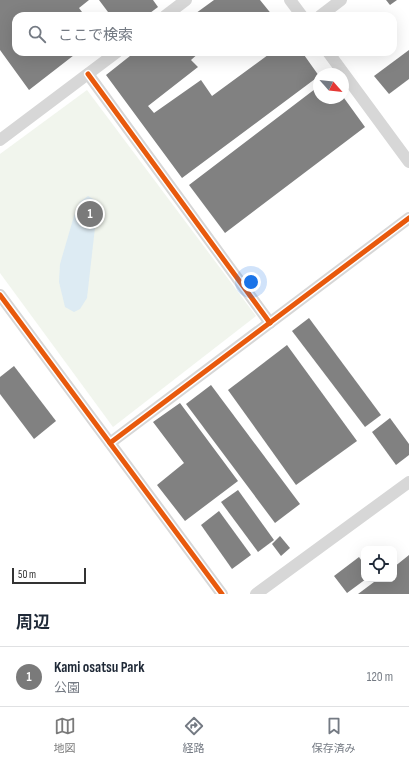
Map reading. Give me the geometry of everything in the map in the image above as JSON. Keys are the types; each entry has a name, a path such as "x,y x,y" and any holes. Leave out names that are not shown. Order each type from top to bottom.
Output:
{"street":[{"path":"170,12 186,0"},
{"path":"290,0 299,12"},
{"path":"326,12 342,0"},
{"path":"0,140 112,56"},
{"path":"331,56 409,162"},
{"path":"88,74 270,323"},
{"path":"110,443 409,218"},
{"path":"0,295 222,594"},
{"path":"256,594 409,482"}],"shaded area":[{"path":"87,90 256,316 113,427 0,273 0,154"},
{"path":"88,196 95,200 97,210 87,298 80,309 74,312 65,307 59,282 60,264 74,216 80,202"}],"building":[{"path":"0,0 89,0 79,8 82,12 12,12 12,56 73,56 29,90 0,50"},
{"path":"99,0 153,0 158,7 151,12 108,12"},
{"path":"214,0 260,0 270,12 198,12"},
{"path":"386,0 397,0 390,5"},
{"path":"409,50 409,79 389,94 374,76"},
{"path":"130,56 196,56 191,60 198,67 148,106 154,113 201,80 212,96 267,56 305,56 313,68 313,80 182,178 106,75"},
{"path":"313,91 313,104 348,104 365,127 225,233 189,185"},
{"path":"309,318 381,415 365,427 292,331"},
{"path":"287,345 357,441 296,485 228,390"},
{"path":"14,366 56,421 34,439 0,394 0,377"},
{"path":"211,385 300,504 275,523 186,404"},
{"path":"180,403 238,481 185,521 157,485 184,463 153,422"},
{"path":"390,418 409,444 409,455 396,465 372,432"},
{"path":"238,490 274,540 258,552 221,502"},
{"path":"219,511 251,555 232,569 201,525"},
{"path":"280,536 290,548 281,556 272,544"},
{"path":"409,555 409,594 358,594 374,582 397,582 397,565"},
{"path":"359,557 361,560 362,582 347,593 334,576"}],"cycle path":[{"path":"88,74 270,323"},
{"path":"110,443 409,218"},
{"path":"0,295 222,594"}],"place":[{"name":"Kami osatsu Park","path":"90,214"}]}
